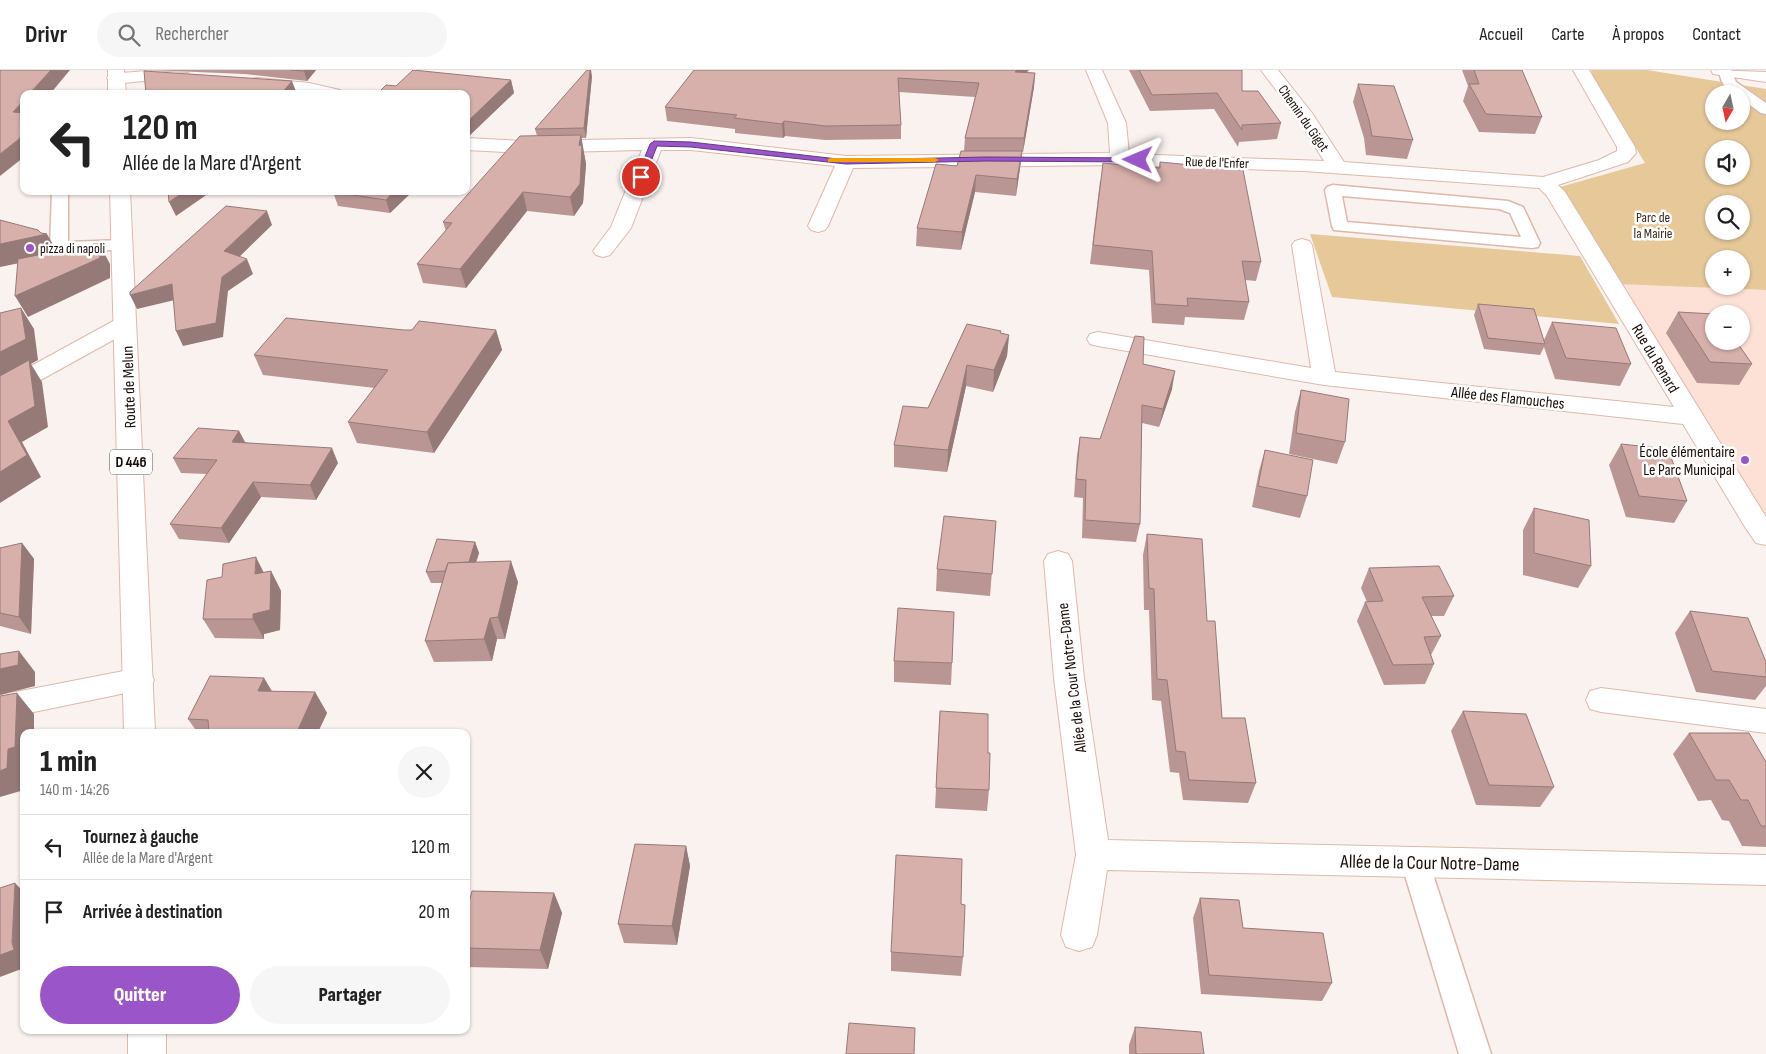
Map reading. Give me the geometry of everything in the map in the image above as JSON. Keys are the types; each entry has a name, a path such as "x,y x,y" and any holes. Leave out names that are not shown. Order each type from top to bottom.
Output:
{"street":[{"path":"1094,70 1117,123 1120,160"},
{"name":"Chemin du Gigot","path":"1269,70 1292,98 1327,148 1337,167"},
{"name":"Rue de l'Enfer","path":"470,144 522,147 691,144 846,162 986,159 1120,160 1337,167 1544,183 1606,164 1621,158 1627,153 1626,147 1581,70"},
{"path":"1722,70 1766,77"},
{"path":"116,81 146,76 196,76"},
{"path":"241,82 317,90"},
{"path":"604,251 621,228 654,144"},
{"path":"818,226 846,162"},
{"name":"Rue du Renard","path":"1544,183 1555,192 1754,520 1766,536"},
{"name":"Route de Melun","path":"120,195 140,729"},
{"path":"1302,245 1324,378"},
{"path":"0,393 126,324"},
{"name":"Allée des Flamouches","path":"1098,338 1324,378 1691,417"},
{"name":"Allée de la Cour Notre-Dame","path":"1058,562 1069,678 1093,855 1078,935"},
{"path":"0,707 139,680"},
{"path":"1601,700 1766,721"},
{"name":"Allée de la Cour Notre-Dame","path":"1093,855 1766,870"},
{"path":"147,1034 147,1054"}],"lane":[{"path":"1722,70 1730,84 1766,110"},
{"path":"1390,171 1396,195"},
{"path":"1333,190 1396,195 1502,204 1517,210 1532,243 1340,226 1333,190"},
{"path":"60,195 60,248 122,244"},
{"path":"1415,862 1475,1054"}],"shaded area":[{"name":"École élémentaire Le Parc Municipal","path":"1617,284 1705,288 1705,295 1750,295 1750,289 1766,290 1766,523"}],"green space":[{"name":"Parc de la Mairie","path":"1591,70 1647,70 1741,85 1705,85 1705,130 1750,130 1750,86 1766,89 1766,290 1750,289 1750,250 1705,250 1705,288 1617,284 1560,187 1645,163 1592,75"},
{"path":"1310,234 1580,256 1619,324 1332,297"}],"building":[{"path":"0,70 51,70 33,90 20,90 20,104 13,112 20,113 20,138 0,154"},
{"path":"413,70 511,80 470,119 470,90 381,90 386,85 396,86"},
{"path":"587,70 590,70 584,128 535,129"},
{"path":"694,70 1017,70 1015,72 1035,73 1024,138 965,138 979,83 898,78 901,125 825,126 784,121 782,124 734,118 737,115 665,107"},
{"path":"1139,70 1242,70 1242,91 1258,91 1281,123 1242,125 1242,130 1217,93 1152,95"},
{"path":"1474,70 1522,70 1542,117 1486,114 1469,84 1479,84"},
{"path":"144,71 292,81 284,90 146,90"},
{"path":"1358,84 1394,86 1413,140 1372,136"},
{"path":"581,135 579,145 582,146 580,184 570,197 523,192 460,269 417,264 452,223 443,222 467,195 470,195 470,192 520,136"},
{"path":"961,151 1022,151 1017,179 976,175 962,232 917,228 936,164 957,166"},
{"path":"1160,162 1243,170 1261,262 1242,261 1249,302 1187,298 1188,306 1155,304 1152,251 1093,245 1103,163 1160,168"},
{"path":"168,195 179,195 169,202"},
{"path":"353,195 390,195 386,200"},
{"path":"226,206 267,211 224,251 247,259 222,277 216,323 176,331 172,284 130,295 130,292"},
{"path":"0,220 38,230 41,233 47,234 0,244"},
{"path":"99,243 100,258 15,296 18,259"},
{"path":"1478,304 1534,309 1545,344 1488,338"},
{"path":"21,308 26,339 0,352 0,313"},
{"path":"1678,312 1705,314 1705,350 1742,350 1752,364 1710,362"},
{"path":"286,318 404,330 412,330 419,321 496,330 427,432 348,422 388,370 254,355"},
{"path":"1552,322 1616,328 1631,364 1566,358"},
{"path":"967,324 1001,331 1000,333 1009,335 994,370 967,365 948,450 894,445 903,406 928,408"},
{"path":"1135,336 1144,337 1143,364 1175,371 1163,409 1142,405 1140,524 1085,520 1086,480 1076,479 1080,437 1100,439"},
{"path":"29,360 35,406 8,421 27,455 0,472 0,376"},
{"path":"1301,390 1349,399 1345,442 1296,433"},
{"path":"198,428 239,431 232,442 332,448 310,485 253,482 221,528 170,524 217,460 173,458"},
{"path":"1621,444 1668,449 1687,501 1639,496"},
{"path":"1265,450 1313,460 1307,496 1258,486"},
{"path":"1534,508 1589,520 1591,566 1534,553"},
{"path":"944,516 996,521 992,574 937,569"},
{"path":"1147,534 1202,539 1207,621 1215,621 1222,718 1245,718 1256,783 1189,780 1185,752 1176,751 1167,680 1157,679 1154,589 1149,588"},
{"path":"437,539 475,542 469,562 448,563 445,571 426,572"},
{"path":"22,543 19,617 0,613 0,548"},
{"path":"256,557 255,574 271,571 270,610 253,614 253,619 203,619 207,580 222,577 223,564"},
{"path":"511,561 498,617 490,618 484,639 425,641 448,563"},
{"path":"1439,566 1454,596 1422,597 1441,636 1424,637 1434,664 1393,665 1365,602 1383,601 1369,568"},
{"path":"898,608 954,612 952,663 894,661"},
{"path":"1690,611 1748,618 1766,662 1766,677 1712,671"},
{"path":"19,651 18,665 0,669 0,654"},
{"path":"210,676 264,678 258,691 315,692 298,729 209,729 208,720 188,719"},
{"path":"17,693 15,747 8,749 7,768 0,771 0,696"},
{"path":"940,711 988,714 989,790 936,788"},
{"path":"1463,711 1526,714 1554,787 1489,785"},
{"path":"1689,733 1749,733 1766,762 1766,826 1761,826 1748,800 1741,800 1729,780 1716,780"},
{"path":"635,844 686,846 672,926 618,924"},
{"path":"896,855 962,859 961,904 965,905 963,957 891,952"},
{"path":"15,883 12,942 14,950 0,955 0,888"},
{"path":"472,891 554,893 540,950 470,948 470,898"},
{"path":"1200,898 1239,900 1243,928 1323,933 1332,983 1209,975"},
{"path":"849,1023 915,1028 914,1054 846,1054"},
{"path":"1135,1027 1201,1032 1204,1054 1136,1054"}],"slow traffic":[{"path":"831,161 935,160"}],"place":[{"name":"pizza di napoli","path":"30,248"},
{"name":"École élémentaire Le Parc Municipal","path":"1745,460"}],"route":[{"path":"641,177 654,144 691,144 846,162 986,159 1138,160"}]}
